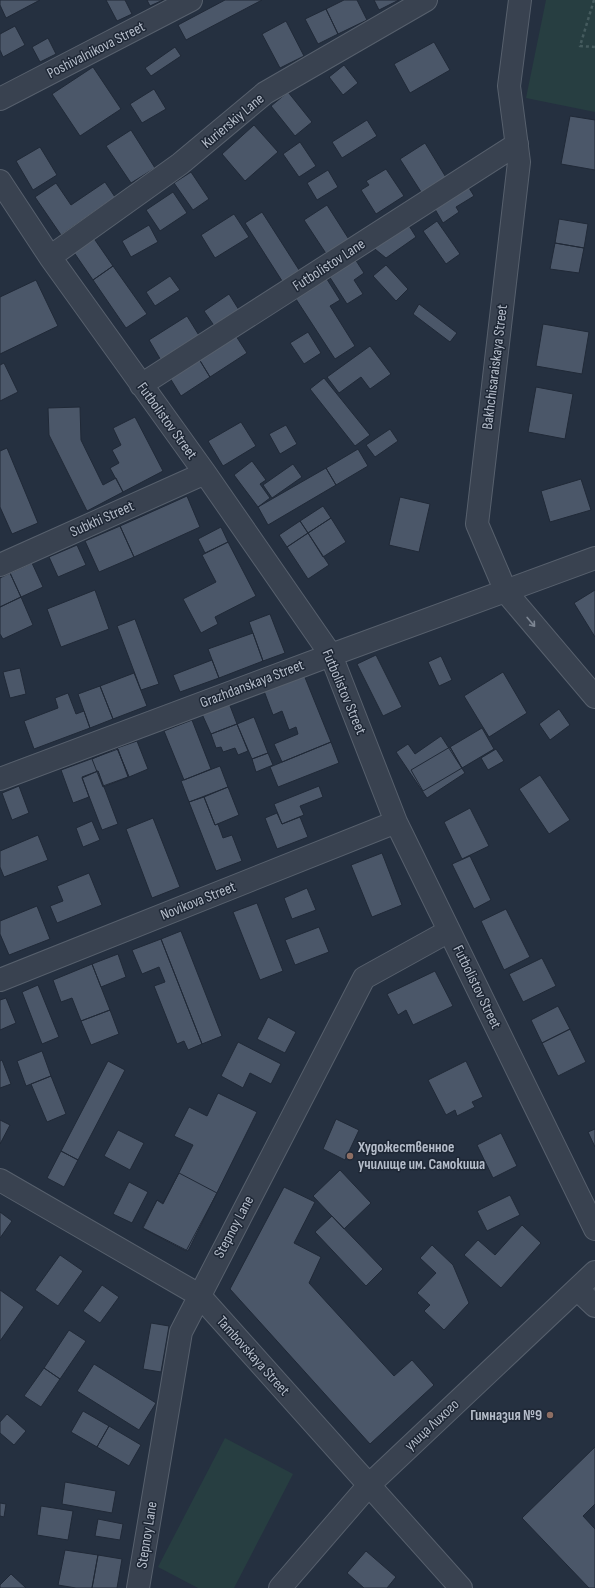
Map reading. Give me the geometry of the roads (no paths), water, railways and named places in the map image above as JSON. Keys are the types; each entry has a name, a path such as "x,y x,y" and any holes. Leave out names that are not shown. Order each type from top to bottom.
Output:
{"street":[{"name":"Poshivalnikova Street","path":"0,99 192,0"},
{"name":"Kurierskiy Lane","path":"50,257 180,164 265,93 426,0"},
{"name":"Bakhchisaraiskaya Street","path":"520,0 509,86 519,162 477,524 506,592 595,697"},
{"name":"Futbolistov Lane","path":"141,385 517,144"},
{"name":"Futbolistov Street","path":"0,181 50,257 204,473 330,655 396,822 595,1229"},
{"name":"Subkhi Street","path":"0,564 204,473"},
{"name":"Grazhdanskaya Street","path":"0,779 330,655 506,592 595,558"},
{"name":"Novikova Street","path":"0,980 396,822"},
{"name":"Stepnoy Lane","path":"138,1588 181,1332 364,978 449,931"},
{"name":"Tambovskaya Street","path":"0,1180 199,1295 461,1588"},
{"name":"улица Лихого","path":"280,1588 369,1485 595,1272"},
{"path":"577,1289 595,1306"}],"place":[{"name":"Художественное училище им. Самокиша","path":"350,1156"},
{"name":"Гимназия №9","path":"550,1415"}]}
